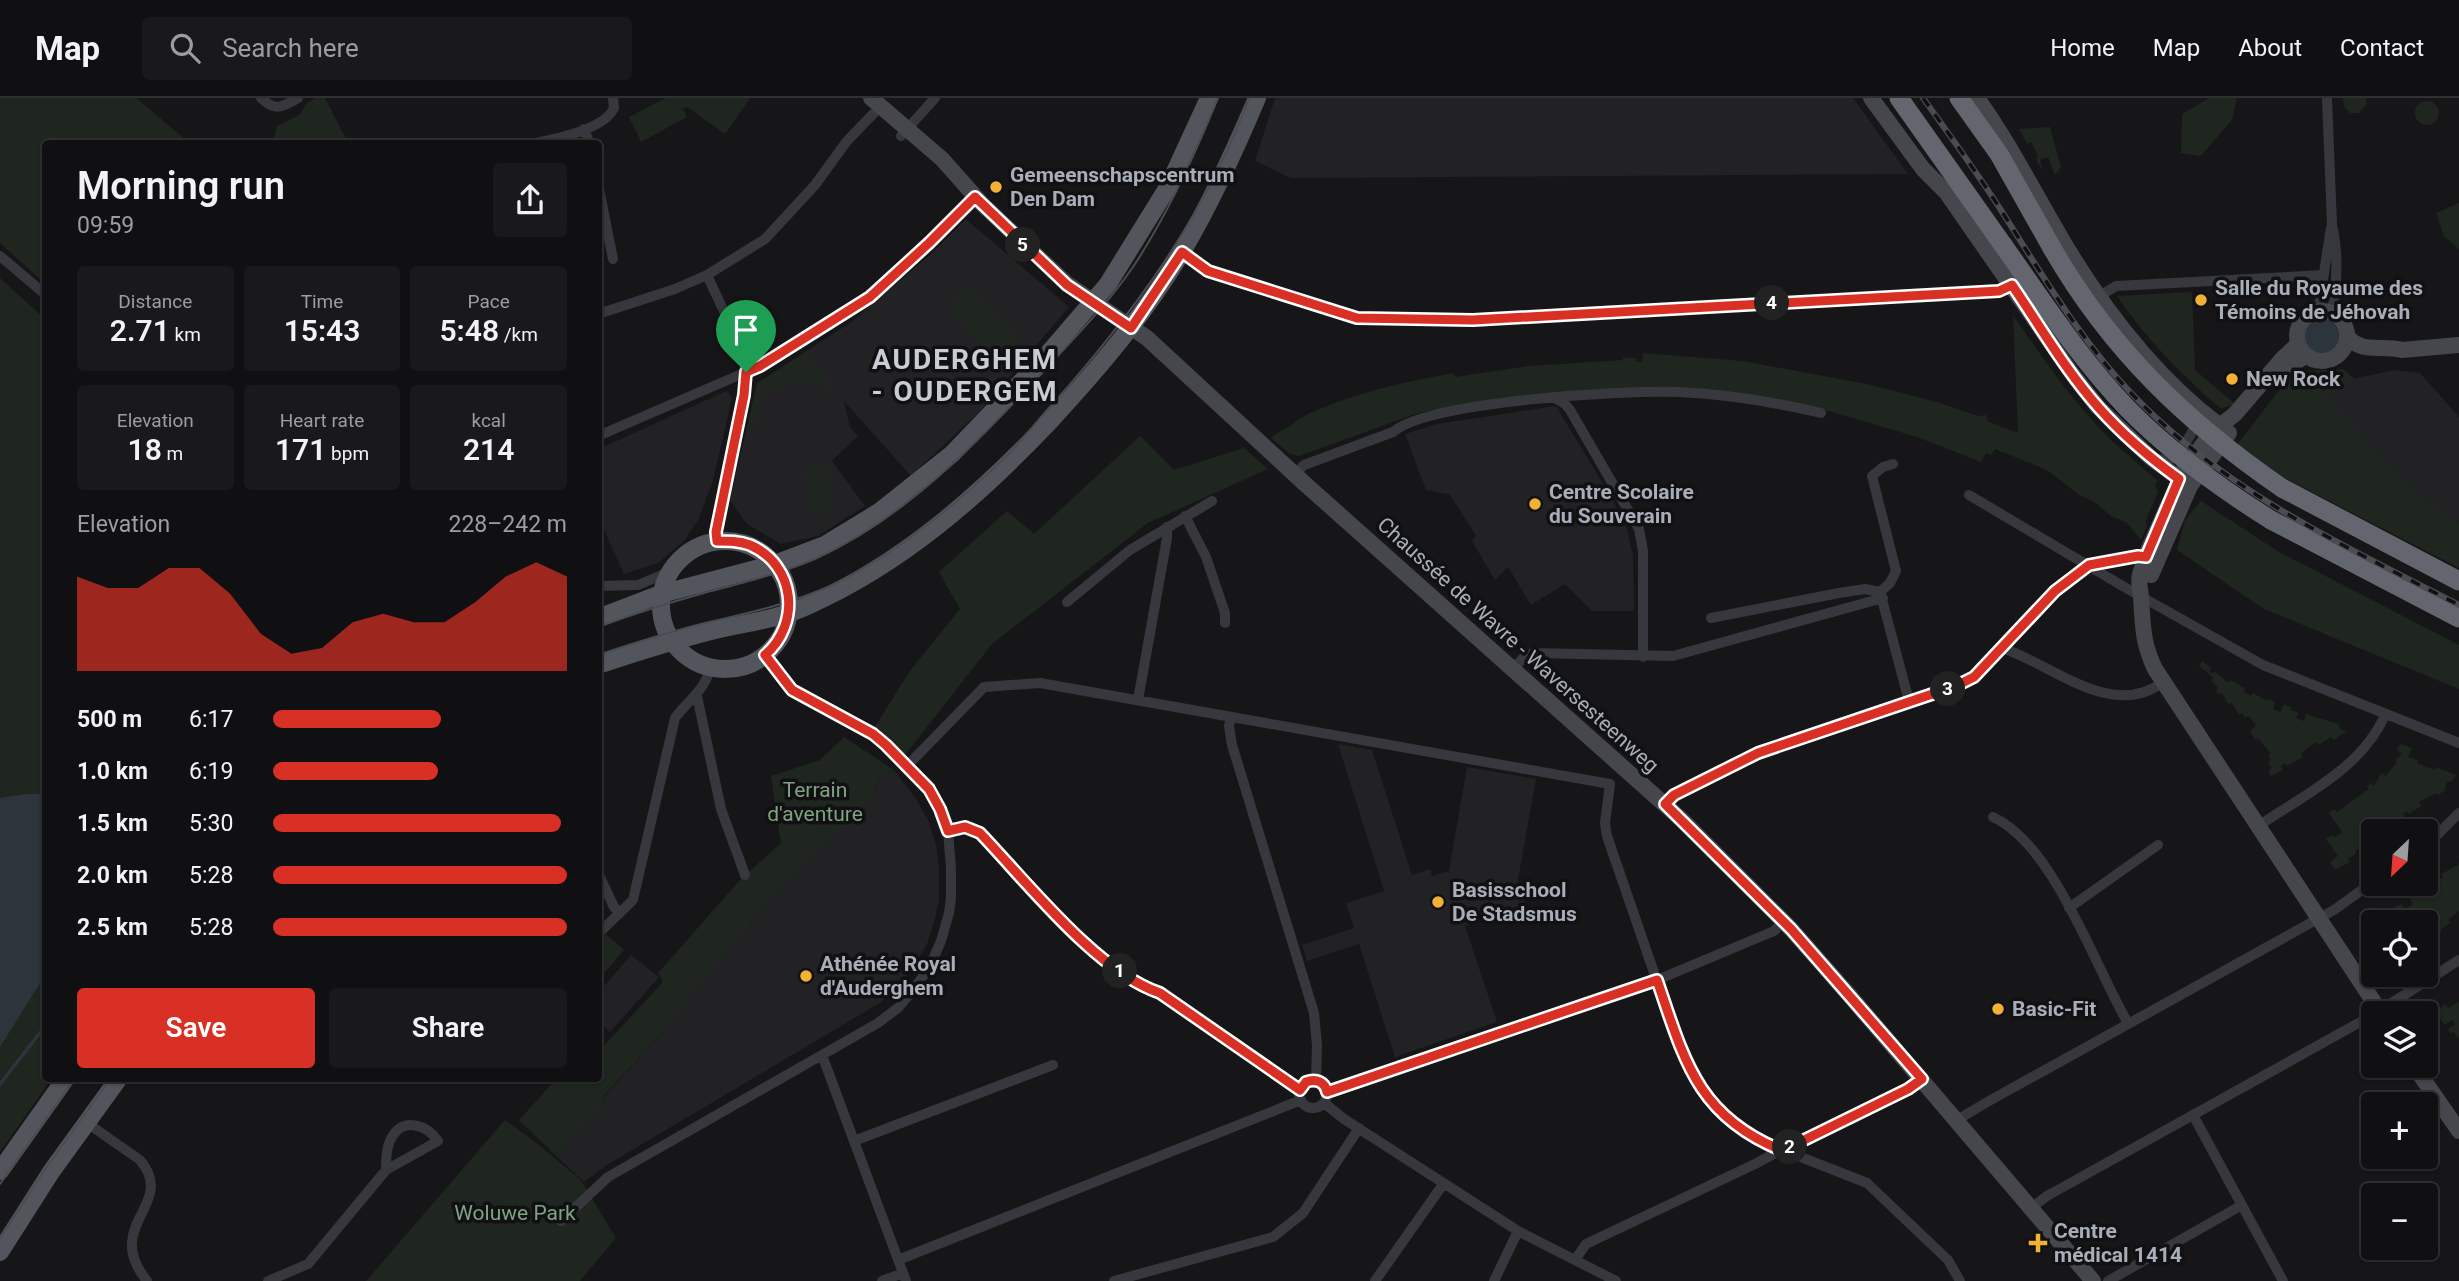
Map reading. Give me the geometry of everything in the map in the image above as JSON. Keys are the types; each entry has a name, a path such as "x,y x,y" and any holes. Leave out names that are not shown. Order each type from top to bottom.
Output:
{"highway":[{"path":"1885,98 1932,159 1956,179"},
{"path":"1899,98 2071,340 2127,408 2166,444 2220,486 2271,520 2459,618"},
{"path":"1959,98 1998,154 2072,283 2099,321 2145,374 2198,426 2282,488 2459,581"}],"main road":[{"path":"602,616 661,594 775,564 846,534 911,489 975,432 1046,356 1125,260 1157,207 1189,145 1209,98"},
{"path":"602,664 672,641 805,607 847,586 938,527 1003,470 1076,393 1131,328 1182,252 1229,164 1257,98"},
{"path":"717,541 734,541 750,545 764,553 775,564 788,588 789,612 777,643 765,655 739,667 711,668 682,653 672,641 661,615 661,594 669,572 690,551 717,541"},
{"path":"0,1171 63,1082"},
{"path":"0,1252 116,1082"}],"street":[{"path":"261,98 275,108 298,98"},
{"path":"547,140 584,129 611,115 614,108 613,98"},
{"name":"Chaussée de Wavre - Waversesteenweg","path":"858,98 873,106 942,159 975,197 1067,285 1147,338 1304,483 1665,804 1783,922 1922,1079 2093,1281"},
{"path":"905,132 936,98"},
{"path":"1871,98 1923,169 1946,191 2098,407 2151,458 2184,483"},
{"path":"1977,98 2013,151 2069,251 2113,318 2197,408 2220,426 2222,443"},
{"path":"2325,312 2337,284 2327,98"},
{"path":"602,313 675,289 707,275 765,239 815,185 873,106"},
{"path":"584,129 588,140"},
{"path":"602,434 760,366 870,297 975,197"},
{"path":"602,204 613,259"},
{"path":"2325,312 2324,275 2332,225"},
{"path":"1182,252 1208,271 1357,318 1473,320 1999,291 2012,285"},
{"path":"0,256 42,292"},
{"path":"707,275 746,359 744,395 716,532 717,541"},
{"path":"2098,296 2116,286 2324,275"},
{"path":"2184,483 2222,443 2275,375 2300,358 2302,350 2297,329 2305,317 2325,312 2343,322 2347,336 2364,348 2402,350 2459,345"},
{"path":"2338,356 2345,347 2347,336"},
{"path":"2302,350 2322,361 2338,356 2393,355 2402,350"},
{"path":"2302,350 2283,358 2250,398 2212,432 2147,558 2148,586 2141,596 2143,637 2148,655 2163,682 2319,918 2370,1001"},
{"path":"1296,473 1304,465 1393,432 1400,426 1419,419 1484,406 1622,393 1677,392 1780,403 1821,413"},
{"path":"1555,398 1570,410 1639,529 1643,551 1643,657"},
{"path":"2151,458 2169,460 2181,450 2194,430 2197,408"},
{"path":"1514,668 1523,658 1533,653 1673,656 1712,647 1881,595 1895,571 1872,476 1883,467 1893,464"},
{"path":"1969,495 2263,665 2459,743"},
{"path":"1067,603 1130,550 1212,501"},
{"path":"1185,516 1206,557 1225,613 1225,623"},
{"path":"1138,701 1167,527"},
{"path":"1665,804 1674,795 1758,753 1956,686 1974,677 2055,591 2089,565 2147,558"},
{"path":"602,586 638,585 669,572"},
{"path":"1711,618 1865,589 1881,595"},
{"path":"1881,595 1909,701"},
{"path":"2002,648 2024,655 2083,688 2099,692 2144,695 2163,682"},
{"path":"561,1222 608,1177 878,1023 899,1007 930,966 941,941 949,913 951,868 948,831 929,789 873,734 792,690 765,655"},
{"path":"602,930 633,900 675,718 684,706 697,696 711,668"},
{"path":"907,766 984,687 1040,683 1610,784"},
{"path":"697,696 721,808 745,875"},
{"path":"2258,826 2344,769 2370,743 2385,715"},
{"path":"1231,717 1229,726 1232,745 1314,1013 1316,1080"},
{"path":"1624,767 1610,784 1605,823 1607,836 1683,1057 1714,1107 1737,1127 1760,1141 1867,1183 1948,1260 1959,1281"},
{"path":"2438,834 2459,813"},
{"path":"1993,817 2008,824 2052,874 2128,1023"},
{"path":"948,831 965,827 980,833 1096,954 1144,988 1160,993 1301,1095 1312,1107 1326,1097 1657,980 1774,931 1783,922"},
{"path":"2069,908 2158,845"},
{"path":"602,882 614,907 620,913"},
{"path":"1957,1121 2334,910 2361,891"},
{"path":"2396,1001 2459,960"},
{"path":"2031,1208 2043,1198 2361,1022"},
{"path":"822,1055 905,1277 882,1281"},
{"path":"854,1141 1053,1065"},
{"path":"2422,1078 2459,1131"},
{"path":"1575,1260 1586,1244 1908,1089 1922,1079"},
{"path":"898,1260 1301,1095 1306,1082 1316,1080 1324,1084 1326,1097 1344,1119 1518,1231 1616,1281"},
{"path":"2193,1115 2283,1281"},
{"path":"87,1123 131,1153 146,1168 151,1182 151,1193 131,1238 131,1252 135,1264 147,1281"},
{"path":"268,1281 308,1264 386,1170 438,1141 430,1130 420,1126 405,1126 393,1136 387,1151 386,1170"},
{"path":"1114,1281 1273,1237 1303,1213 1359,1128"},
{"path":"1375,1281 1444,1183"},
{"path":"2108,1281 2242,1205"},
{"path":"1494,1281 1518,1231"}],"shaded area":[{"path":"1275,98 1853,98 1908,174 1291,178 1255,161"},
{"path":"966,219 1069,307 982,409 911,476 844,401 850,427 858,436 832,461 865,506 818,536 781,544 747,524 730,500 757,383 850,323 930,255"},
{"path":"2321,319 2333,325 2339,337 2333,349 2321,355 2309,349 2303,337 2309,325"},
{"path":"2394,370 2420,373 2459,417 2459,524 2421,495 2325,400 2344,381"},
{"path":"726,391 732,398 712,484 698,520 685,540 658,563 624,574 602,526 602,448"},
{"name":"Centre Scolaire du Souverain","path":"1556,406 1627,529 1633,556 1634,611 1592,611 1565,584 1531,605 1508,567 1495,580 1472,541 1476,536 1449,493 1426,490 1405,434 1437,424"},
{"name":"Basisschool De Stadsmus","path":"1338,744 1372,750 1412,875 1430,869 1432,876 1449,871 1467,767 1536,779 1518,880 1526,905 1465,926 1497,1022 1395,1057 1359,944 1307,961 1302,945 1354,928 1346,903 1384,891"},
{"name":"Athénée Royal d'Auderghem","path":"894,770 928,820 939,867 939,900 934,922 927,944 912,969 893,992 878,1004 607,1165 584,1182 555,1155 604,1103 601,1100 666,1029 664,1026 766,904 800,866 870,802 880,777"},
{"path":"42,794 42,980 0,1047 0,798"},
{"path":"631,955 659,977 610,1032 602,1025 602,989"}],"green space":[{"path":"0,98 136,98 186,140 42,140 42,281 0,243"},
{"path":"315,98 325,98 346,140 272,140 277,126 299,115 307,103"},
{"path":"666,98 750,98 725,134 687,107 683,109 687,117 641,142 629,117"},
{"path":"2209,98 2237,98 2232,120 2201,156 2181,153 2182,114"},
{"path":"2343,98 2366,98 2367,104 2359,113 2350,113 2344,107"},
{"path":"2427,101 2436,104 2439,113 2436,122 2427,125 2418,122 2415,113 2418,104"},
{"path":"2050,127 2061,167 2055,175 2048,157 2040,160 2043,172 2031,142 2027,144 2019,129"},
{"path":"2459,203 2459,249 2444,236 2436,213"},
{"path":"0,278 42,316 42,1082 49,1082 0,1152"},
{"path":"968,288 1020,339 1006,351 989,355 948,307"},
{"path":"2192,292 2195,370 2235,404 2221,409 2165,356 2117,296"},
{"path":"2013,315 2086,413 2113,442 2158,481 2155,485 2158,492 2141,540 2127,523 2079,495 2047,470 1995,449 1991,455 1986,453 1981,462 1917,437 1829,411 1782,401 1699,391 1473,403 1418,413 1299,456 1290,454 1271,438 1300,418 1320,409 1357,395 1396,385 1454,373 1455,377 1529,366 1623,358 1636,358 1637,362 1642,362 1643,353 1742,361 1867,384 1978,416 1987,415 1987,421 2018,433"},
{"path":"807,352 833,387 798,383 764,390 754,430 747,428 757,383"},
{"path":"2343,369 2356,380 2344,381 2326,400 2421,495 2459,524 2459,568 2285,478 2237,445 2293,372"},
{"path":"1140,436 1174,470 1244,448 1268,469 1148,523 992,644 905,755 873,730 909,672 960,609 939,572 1007,511 1034,534"},
{"path":"828,465 834,513 812,514 804,469"},
{"path":"2201,501 2279,552 2459,645 2459,689 2264,609 2177,550 2185,520"},
{"path":"2202,661 2211,668 2210,672 2214,671 2227,682 2232,681 2245,688 2244,692 2251,696 2253,693 2267,701 2268,699 2275,702 2273,709 2280,712 2284,704 2291,707 2290,710 2298,712 2296,718 2304,721 2306,714 2338,724 2341,730 2347,731 2334,740 2331,737 2319,745 2316,742 2301,753 2303,757 2287,766 2285,763 2281,766 2283,770 2270,777 2269,770 2272,768 2268,763 2271,760 2268,756 2271,754 2258,738 2255,740 2250,731 2256,726 2249,716 2245,718 2242,713 2239,715 2222,693 2219,695 2216,690 2218,688 2211,680 2214,678 2199,666"},
{"name":"Terrain d'aventure","path":"844,737 894,770 880,777 870,802 766,904 665,1026 667,1028 601,1099 604,1103 555,1155 519,1120 553,1082 602,1082 602,1048 663,982 658,973 740,880 781,843 771,776 820,760"},
{"path":"2401,744 2412,748 2408,757 2418,760 2417,763 2456,775 2451,782 2447,781 2444,791 2419,802 2421,806 2409,814 2407,811 2403,814 2406,819 2361,819 2361,847 2348,859 2350,862 2335,870 2330,862 2338,856 2326,839 2332,835 2334,838 2342,832 2329,813 2334,809 2337,812 2369,789 2367,786 2371,783 2373,786 2382,773 2386,776 2397,762 2395,760 2402,754 2396,749"},
{"path":"2459,861 2459,911 2448,920 2450,923 2442,928 2440,934 2438,935 2438,910 2390,910 2401,904 2405,909 2413,904 2409,898 2412,896 2438,896 2438,885 2441,883 2439,880 2443,877 2441,874 2458,865"},
{"path":"606,934 624,950 602,976 602,939"},
{"path":"2459,1002 2459,1039 2448,1029 2455,1024 2453,1020 2444,1025 2438,1014 2438,1010 2446,1004 2448,1008"},
{"name":"Woluwe Park","path":"505,1120 581,1180 616,1238 580,1281 366,1281"}],"waterway":[{"path":"0,1084 42,1030"}],"tram line":[{"path":"602,626 815,559 880,522 938,477 1043,372 1125,278 1170,204 1218,98"},
{"path":"602,654 817,592 876,561 958,500 1016,446 1109,338 1137,301 1164,263 1211,183 1249,98"},
{"path":"0,1184 72,1082"},
{"path":"0,1238 108,1082"}],"railway":[{"path":"1923,98 1981,179 2094,349 2131,393 2167,428 2205,459 2286,513 2459,605"}],"place":[{"name":"Gemeenschapscentrum Den Dam","path":"996,187"},
{"name":"Salle du Royaume des Témoins de Jéhovah","path":"2201,300"},
{"name":"New Rock","path":"2232,379"},
{"name":"Centre Scolaire du Souverain","path":"1535,504"},
{"name":"Basisschool De Stadsmus","path":"1438,902"},
{"name":"Athénée Royal d'Auderghem","path":"806,976"},
{"name":"Basic-Fit","path":"1998,1009"},
{"name":"Centre médical 1414","path":"2038,1243"}],"district":[{"name":"AUDERGHEM - OUDERGEM","path":"965,375"}],"route":[{"path":"975,197 1067,285 1131,328 1182,252 1208,271 1357,318 1473,320 1999,291 2012,285 2098,407 2129,439 2179,479 2146,557 2138,556 2089,565 2055,591 1974,677 1956,686 1758,753 1674,795 1665,804 1791,929 1922,1079 1908,1089 1781,1150 1737,1127 1714,1107 1683,1057 1657,980 1327,1092 1324,1084 1316,1080 1306,1082 1300,1090 1160,993 1144,988 1096,954 980,833 965,827 948,831 929,789 886,745 873,734 792,690 765,655 773,649 786,625 789,612 788,588 781,572 764,553 750,545 717,541 716,532 744,395 746,372 760,366 870,297 975,197"}]}
